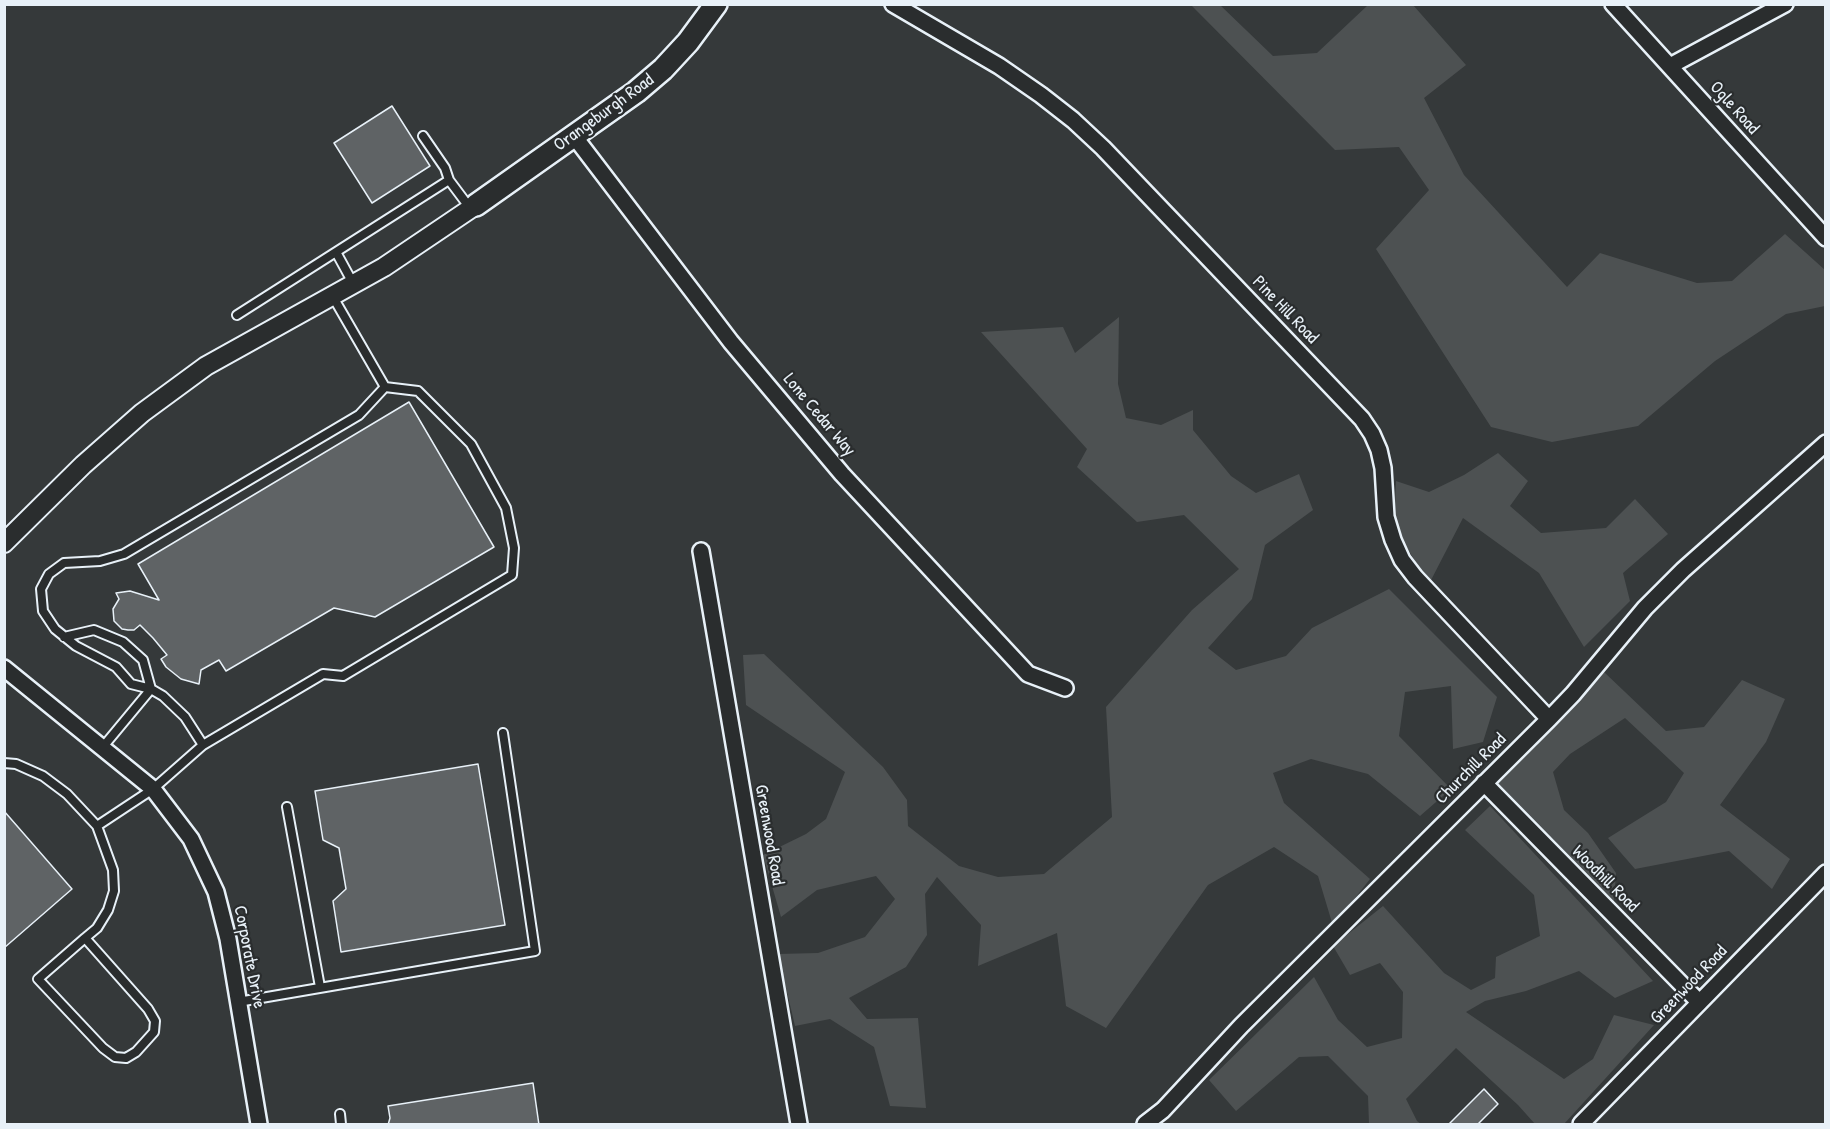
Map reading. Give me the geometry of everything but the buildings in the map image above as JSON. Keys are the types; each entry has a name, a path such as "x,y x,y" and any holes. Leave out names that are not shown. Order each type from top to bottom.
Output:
{"main road":[{"name":"Orangeburgh Road","path":"473,207 636,92 663,69 688,42 716,4"}],"street":[{"name":"Pine Hill Road","path":"893,4 999,66 1073,120 1103,148 1362,419 1379,450 1383,468 1386,517 1402,560 1415,577 1548,719"},
{"name":"Ogle Road","path":"1613,4 1826,238"},
{"path":"1670,66 1785,4"},
{"name":"Lone Cedar Way","path":"574,136 731,342 843,474 1028,674 1065,688"},
{"path":"4,543 83,465 142,413 206,366 354,285 473,207"},
{"name":"Churchill Road","path":"1145,1125 1163,1110 1241,1026 1573,694 1646,608 1683,570 1826,443"},
{"name":"Greenwood Road","path":"700,551 799,1125"},
{"name":"Corporate Drive","path":"4,668 153,789 191,839 216,892 228,939 258,1125"},
{"name":"Woodhill Road","path":"1484,783 1699,1002"},
{"name":"Greenwood Road","path":"1581,1125 1826,873"}],"lane":[{"path":"423,136 445,168 449,180 473,207"},
{"path":"237,315 449,180"},
{"path":"336,252 354,285"},
{"path":"333,297 385,387"},
{"path":"203,745 185,717 164,696 151,689 131,684 116,668 76,646 55,629 43,611 41,589 49,574 64,562 100,561 124,555 359,415 385,387"},
{"path":"97,826 153,789 203,745 323,674 343,675 512,575 514,548 506,508 471,444 418,391 385,387"},
{"path":"64,637 94,630 123,642 143,660 151,689"},
{"path":"102,748 151,689"},
{"path":"238,1002 535,951 503,733"},
{"path":"4,763 16,764 43,776 67,794 97,826 113,870 114,891 108,910 97,928 85,938 38,979 103,1048 116,1057 126,1058 136,1052 154,1032 155,1021 148,1009 85,938"},
{"path":"287,807 320,987"},
{"path":"340,1114 341,1125"}],"shaded area":[{"path":"1191,5 1220,5 1273,56 1317,53 1368,5 1413,5 1466,65 1424,98 1464,175 1567,287 1600,253 1697,283 1732,281 1785,234 1825,270 1825,306 1786,314 1715,361 1638,426 1552,442 1491,427 1376,249 1429,190 1399,147 1335,150"},
{"path":"1119,317 1118,384 1126,418 1161,425 1193,410 1193,430 1231,476 1256,493 1299,474 1313,510 1265,545 1252,599 1208,648 1236,670 1286,656 1312,628 1389,589 1497,697 1483,742 1453,749 1451,686 1405,692 1399,736 1451,789 1420,816 1368,774 1311,759 1273,773 1284,803 1370,879 1333,926 1318,876 1274,847 1208,885 1106,1028 1066,1006 1057,933 978,966 981,925 937,877 925,894 927,935 906,967 849,998 867,1019 918,1018 926,1108 890,1106 874,1047 830,1019 795,1026 778,954 818,953 865,937 895,899 876,876 817,890 781,917 763,855 806,834 826,819 845,772 746,705 743,655 764,654 883,767 907,800 908,826 959,866 998,877 1044,874 1112,817 1106,707 1192,610 1239,569 1184,515 1137,522 1077,467 1087,449 981,332 1063,327 1075,353"},
{"path":"1498,453 1528,481 1510,506 1541,533 1606,528 1635,499 1668,534 1623,573 1630,601 1584,647 1539,573 1463,518 1429,584 1394,526 1396,481 1429,492 1464,475"},
{"path":"1604,672 1666,731 1704,727 1742,680 1785,699 1766,742 1720,805 1790,859 1772,889 1729,851 1635,869 1608,838 1666,802 1684,773 1625,718 1570,754 1553,772 1564,810 1588,833 1616,873 1614,901 1497,782"},
{"path":"1490,806 1653,981 1615,998 1579,971 1526,991 1485,1001 1466,1012 1564,1079 1593,1059 1614,1015 1654,1025 1564,1124 1535,1124 1518,1105 1456,1048 1406,1099 1417,1121 1421,1124 1369,1124 1368,1096 1328,1056 1299,1057 1236,1111 1209,1080 1314,977 1338,1020 1367,1047 1402,1038 1403,992 1380,963 1350,975 1333,946 1383,906 1444,973 1471,990 1495,978 1496,957 1540,936 1534,895 1465,830"}]}
